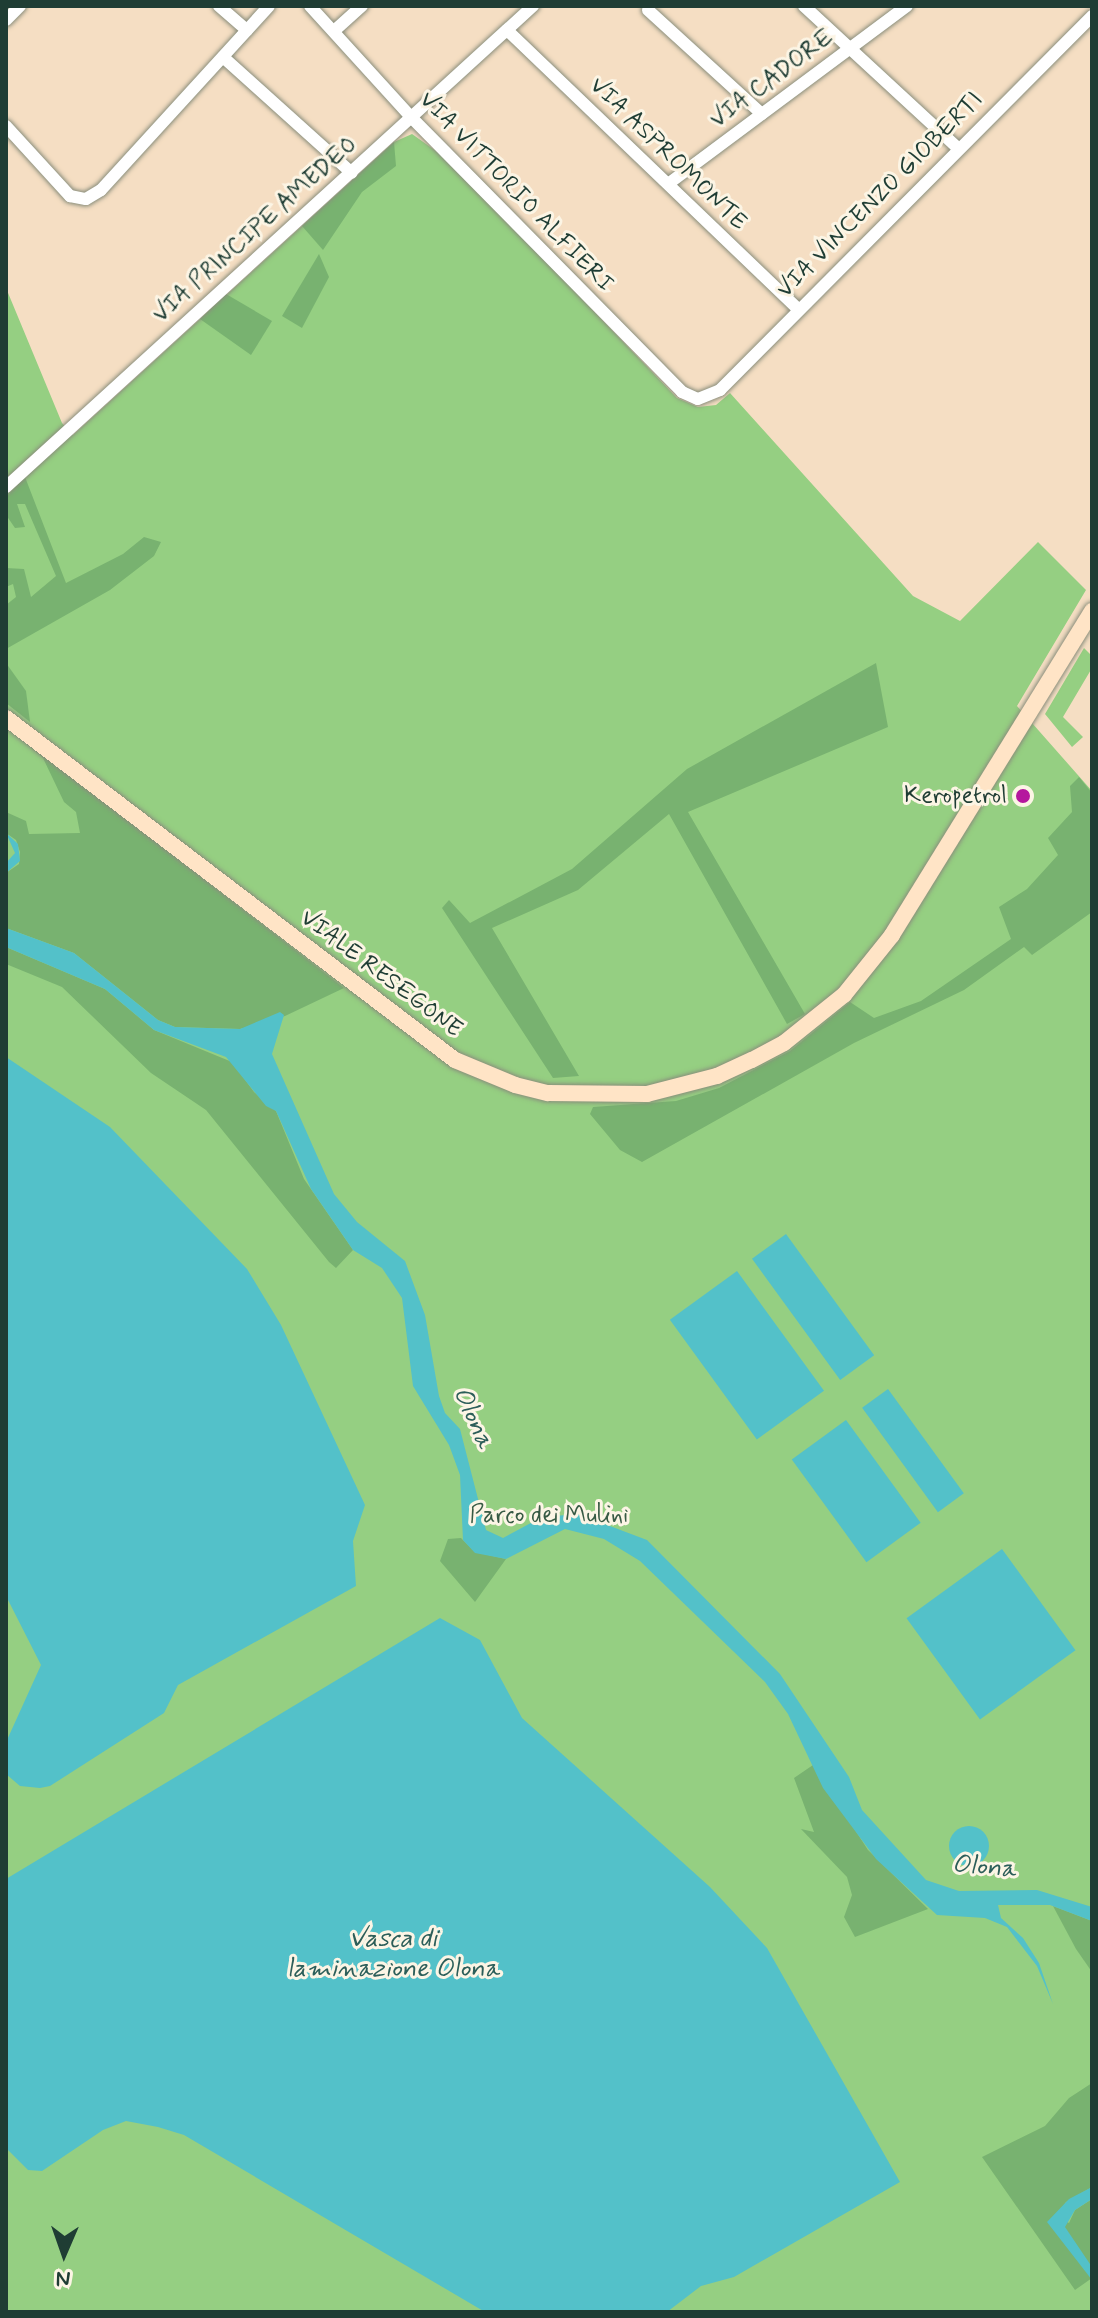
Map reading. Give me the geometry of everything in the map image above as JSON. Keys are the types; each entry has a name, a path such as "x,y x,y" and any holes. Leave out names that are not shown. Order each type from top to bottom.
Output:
{"street":[{"path":"6,20 20,6"},
{"path":"219,6 247,30"},
{"path":"6,126 70,196 86,199 101,190 269,6"},
{"name":"VIA VITTORIO ALFIERI","path":"310,6 410,116 682,392 698,399"},
{"path":"334,31 362,6"},
{"name":"VIA PRINCIPE AMEDEO","path":"6,487 533,6"},
{"path":"804,6 957,147"},
{"name":"VIA CADORE","path":"668,184 903,7"},
{"path":"648,10 762,114"},
{"name":"VIA VINCENZO GIOBERTI","path":"698,399 720,390 957,147 1092,16"},
{"name":"VIA ASPROMONTE","path":"507,30 798,309"},
{"path":"223,57 352,173"},
{"name":"VIALE RESEGONE","path":"6,718 428,1043 515,1085 581,1097 647,1094 717,1076 784,1043 844,995 892,935 1092,611"}],"green space":[{"name":"Parco dei Mulini","path":"412,134 450,161 677,398 698,407 716,405 730,393 913,596 960,621 1038,542 1086,590 1017,706 1092,791 1092,2312 6,2312 6,288 62,423 73,435 394,142"},
{"path":"394,142 396,166 362,192 323,250 302,226"},
{"path":"319,254 329,277 302,328 282,316"},
{"path":"226,294 272,321 251,355 200,319"},
{"path":"25,477 66,583 123,554 144,537 161,542 154,556 110,590 6,649 6,605 16,597 13,584 6,587 6,568 24,569 31,597 56,576 25,504 17,504 25,527 15,528 6,515 6,497"},
{"path":"1084,648 1092,656 1092,668 1063,717 1083,737 1072,747 1045,714"},
{"path":"6,663 26,691 30,722 6,703"},
{"path":"876,663 888,727 688,812 805,1014 787,1024 669,814 578,890 492,928 579,1076 553,1078 442,908 449,900 470,923 572,869 687,769"},
{"path":"6,726 344,988 285,1016 240,1029 175,1027 158,1020 74,953 6,928 6,873 19,864 20,852 16,840 6,833 6,812 26,821 29,834 80,833 76,812 64,802 43,758"},
{"path":"1079,777 1092,793 1092,912 1032,955 1024,947 964,990 854,1043 642,1162 620,1150 590,1114 593,1107 676,1101 719,1088 790,1051 850,1002 874,1018 921,1001 1011,939 999,907 1027,889 1058,855 1048,838 1072,812 1070,786"},
{"path":"6,947 105,989 154,1030 232,1062 254,1092 276,1111 304,1179 353,1250 336,1268 329,1262 206,1110 151,1073 62,987 6,964"},
{"path":"461,1538 475,1552 506,1559 475,1602 440,1561 448,1539"},
{"path":"813,1765 868,1850 928,1909 855,1937 844,1917 852,1895 847,1877 801,1829 814,1832 794,1778"},
{"path":"1053,1906 1092,1921 1092,1972 1076,1949"},
{"path":"1092,2083 1092,2187 1066,2202 1057,2216 1069,2223 1075,2210 1092,2199 1092,2278 1075,2290 982,2157 1045,2126 1069,2098"}],"water":[{"path":"6,833 18,844 20,861 6,873 6,863 15,853"},
{"path":"6,928 74,953 158,1020 175,1027 240,1029 280,1012 284,1015 272,1054 334,1194 357,1222 405,1261 425,1315 439,1396 445,1413 460,1429 486,1530 503,1538 542,1517 578,1514 647,1540 780,1674 849,1777 862,1810 926,1880 959,1891 1037,1890 1092,1907 1092,1921 1050,1905 998,1905 1001,1918 1023,1938 1039,1963 1053,2004 1037,1966 1007,1927 985,1918 937,1915 876,1859 823,1788 788,1714 765,1682 640,1561 604,1539 565,1529 506,1559 475,1553 463,1540 460,1475 449,1445 413,1386 402,1298 382,1268 353,1250 311,1189 276,1111 266,1106 226,1057 154,1030 105,989 6,947"},
{"path":"6,1057 110,1127 247,1269 281,1325 365,1505 353,1541 356,1586 178,1685 164,1713 50,1786 40,1788 20,1786 6,1774 7,1740 41,1665 6,1596"},
{"path":"786,1234 874,1355 840,1380 752,1259"},
{"path":"737,1271 824,1391 757,1440 670,1320"},
{"path":"888,1389 964,1493 938,1512 862,1408"},
{"path":"846,1420 921,1523 866,1562 792,1459"},
{"path":"1002,1549 1075,1650 980,1719 907,1618"},
{"name":"Vasca di laminazione Olona","path":"440,1618 480,1640 522,1718 710,1887 767,1948 900,2182 734,2277 701,2286 667,2312 485,2312 184,2135 158,2127 126,2121 103,2130 42,2171 28,2170 6,2148 6,1879"},
{"path":"969,1826 983,1832 989,1846 983,1860 969,1866 955,1860 949,1846 955,1832"},
{"path":"1092,2187 1092,2199 1075,2210 1065,2227 1092,2267 1092,2280 1047,2222 1069,2199"}],"place":[{"name":"Keropetrol","path":"1023,796"}],"water label":[{"name":"Olona","path":"472,1418"},
{"name":"Olona","path":"984,1868"}]}
